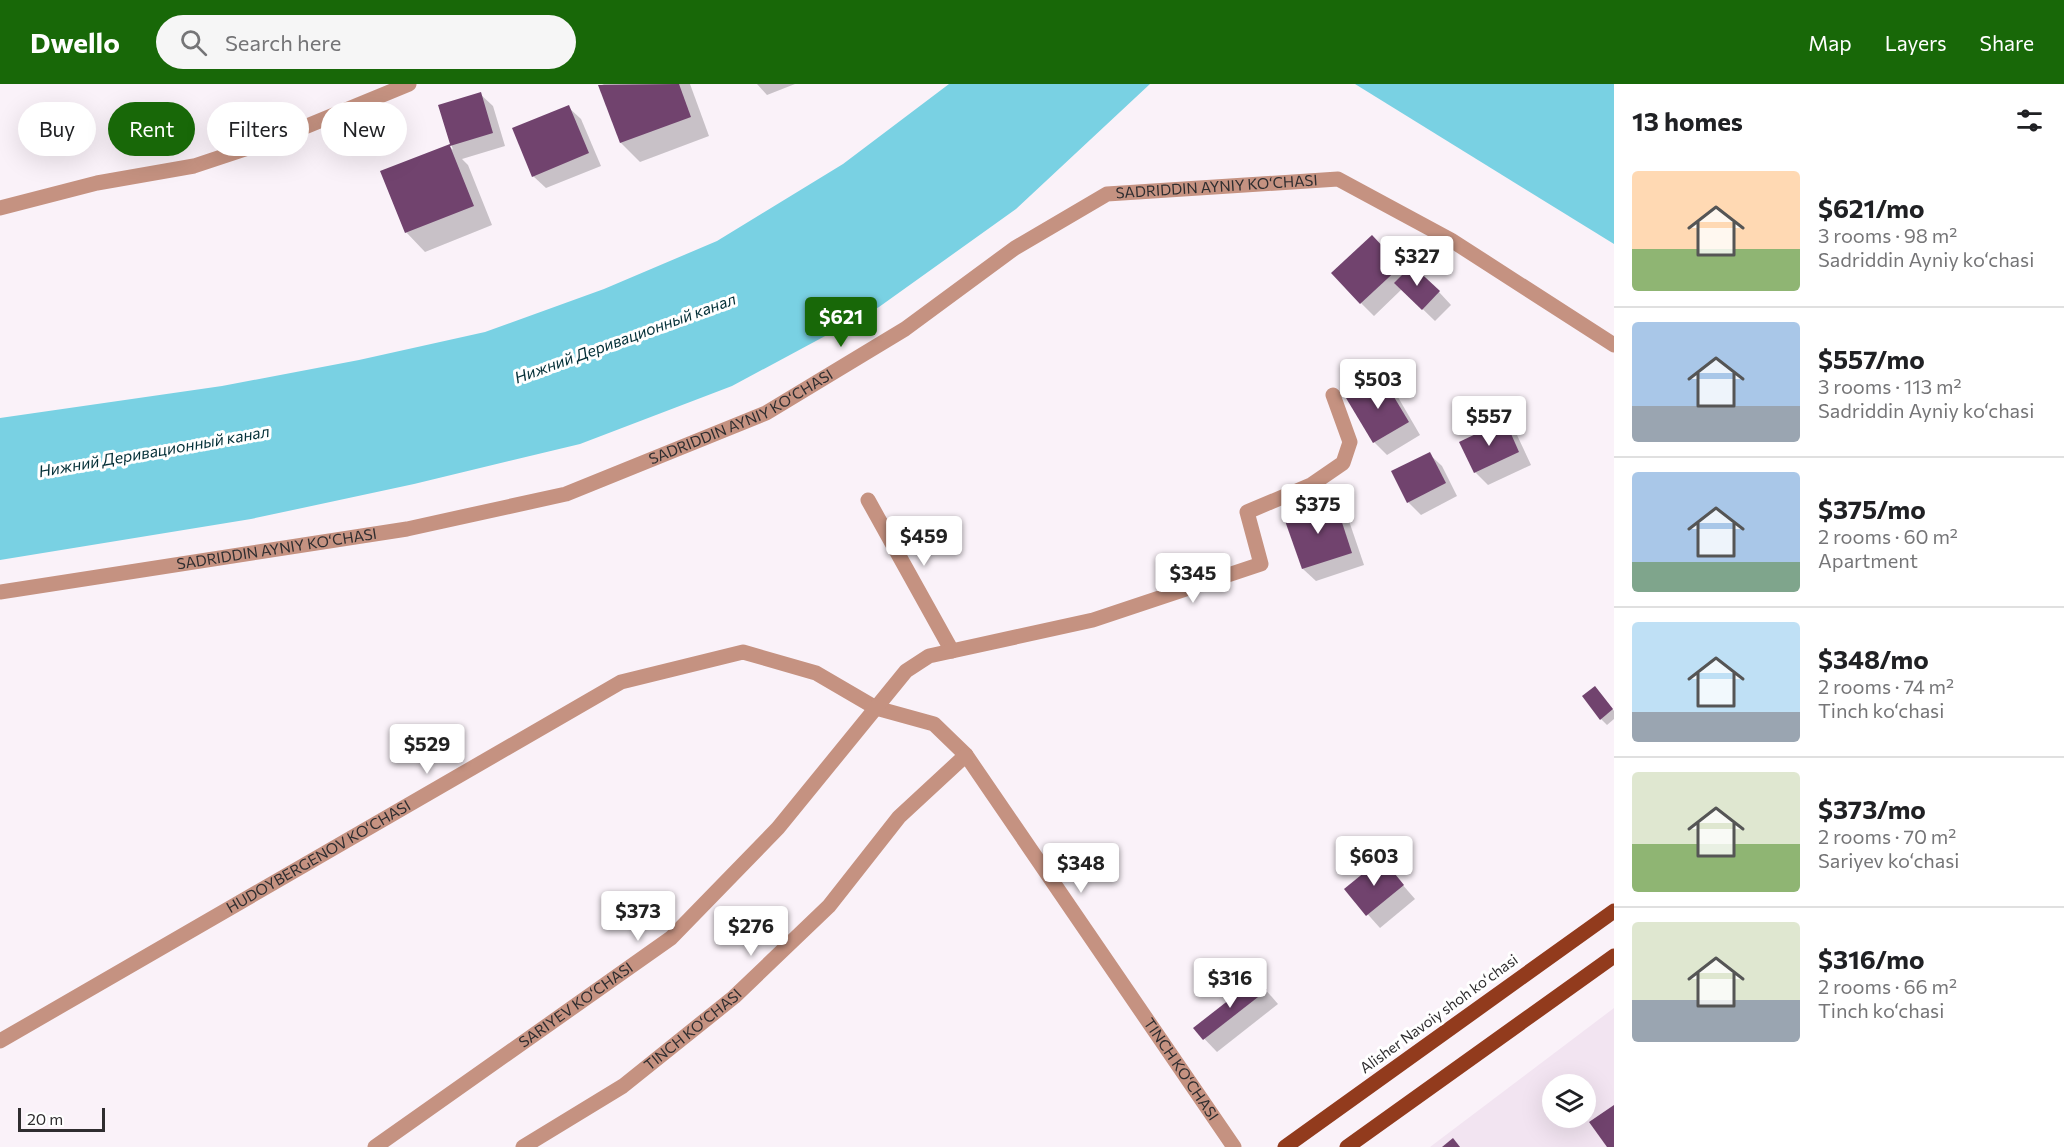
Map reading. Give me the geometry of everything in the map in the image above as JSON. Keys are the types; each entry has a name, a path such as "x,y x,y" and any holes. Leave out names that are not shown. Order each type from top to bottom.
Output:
{"main road":[{"name":"Alisher Navoiy shoh koʻchasi","path":"1285,1147 1614,911"},
{"path":"1347,1147 1614,956"}],"street":[{"path":"0,208 97,183 194,165 278,138 409,84"},
{"name":"SADRIDDIN AYNIY KO‘CHASI","path":"0,592 407,529 566,494 766,413 905,329 1015,248 1107,194 1338,178 1451,240 1614,345"},
{"name":"SARIYEV KO‘CHASI","path":"375,1147 671,938 778,828 906,671 929,656 1093,620 1261,564 1246,512 1311,485 1343,463 1350,442 1333,395"},
{"path":"868,500 952,651"},
{"name":"HUDOYBERGENOV KO‘CHASI","path":"0,1041 621,682 743,652 816,673 876,708"},
{"name":"TINCH KO‘CHASI","path":"876,708 934,724 966,755 1234,1147"},
{"name":"TINCH KO‘CHASI","path":"523,1147 623,1086 734,997 829,906 898,817 966,755"}],"shaded area":[{"path":"1614,1008 1614,1147 1430,1147"}],"water":[{"name":"Нижний Деривационный канал","path":"949,84 1150,84 1016,209 879,307 732,386 580,444 414,484 251,519 0,560 0,418 222,386 359,360 485,332 604,289 717,241 843,164"},
{"path":"1355,84 1614,84 1614,244"}],"building":[{"path":"679,84 691,117 620,143 598,85"},
{"path":"481,92 493,133 450,146 474,206 405,233 380,171 450,144 438,105"},
{"path":"569,105 589,153 532,177 512,128"},
{"path":"1372,235 1401,266 1360,304 1331,273"},
{"path":"1412,265 1440,291 1422,310 1394,283"},
{"path":"1382,377 1409,422 1373,443 1346,398"},
{"path":"1505,420 1519,452 1474,473 1459,442"},
{"path":"1430,452 1446,483 1407,503 1391,471"},
{"path":"1335,501 1352,553 1302,569 1284,518"},
{"path":"1595,686 1613,709 1600,720 1582,696"},
{"path":"1382,858 1404,885 1366,916 1344,889"},
{"path":"1257,978 1267,990 1203,1040 1193,1028"},
{"path":"1614,1105 1614,1147 1607,1147 1593,1128 1596,1128 1596,1117"},
{"path":"1453,1138 1460,1147 1442,1147"}]}
